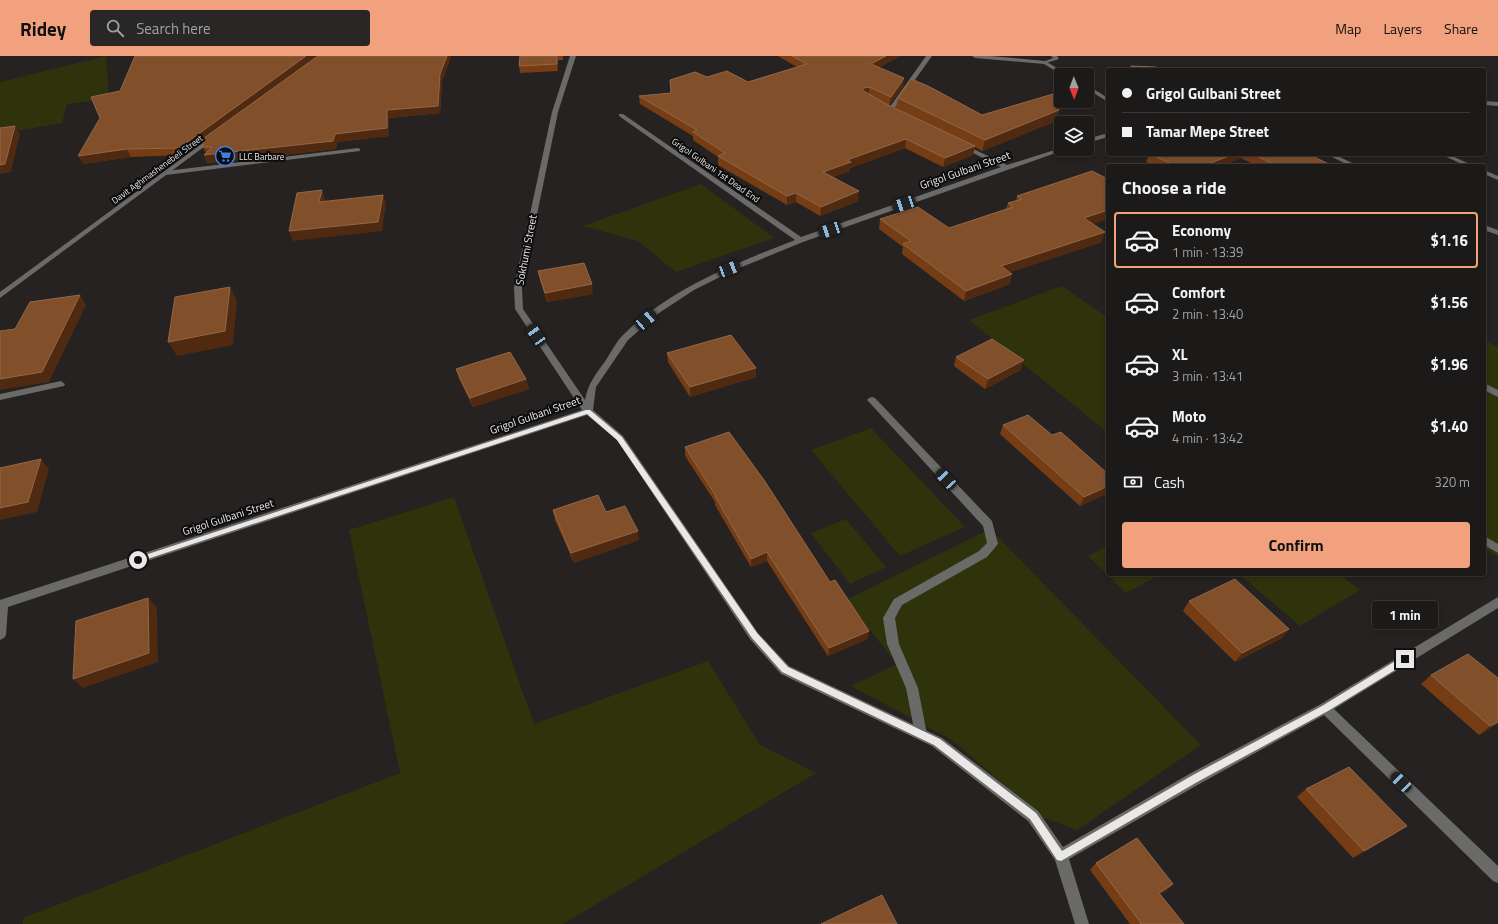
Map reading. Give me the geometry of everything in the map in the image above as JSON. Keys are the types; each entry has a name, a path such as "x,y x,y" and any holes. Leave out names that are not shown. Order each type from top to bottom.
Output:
{"street":[{"name":"Sokhumi Street","path":"573,56 555,112 518,288 519,309 588,411 620,438 754,636 785,670 937,742 1033,816 1061,856 1082,924"},
{"path":"897,114 887,110 929,56"},
{"path":"975,56 1045,63 1054,68"},
{"path":"1045,63 1056,59 1054,56"},
{"path":"1094,91 1106,99"},
{"path":"1486,103 1498,104"},
{"name":"Grigol Gulbani 1st Dead End","path":"620,115 800,240"},
{"name":"Davit Aghmashenebeli Street","path":"0,296 216,136"},
{"path":"1094,140 1106,136"},
{"path":"959,144 1007,167"},
{"path":"166,173 358,150"},
{"name":"Grigol Gulbani Street","path":"2,605 588,411 592,387 624,338 656,310 691,288 723,272 800,240 1007,167 1054,152"},
{"path":"1333,156 1351,164"},
{"path":"1448,156 1466,164"},
{"path":"1486,173 1498,178"},
{"path":"1486,228 1498,233"},
{"path":"0,397 61,384"},
{"path":"1486,387 1498,394"},
{"path":"872,400 988,524 993,544 983,554 898,602 889,618 893,644 912,688 920,734"},
{"path":"1486,541 1498,549"},
{"path":"1061,856 1196,778 1325,708 1498,602"},
{"path":"0,635 2,605"},
{"path":"1325,708 1498,876"}],"green space":[{"path":"106,56 109,99 67,104 62,123 0,134 0,82"},
{"path":"701,184 774,238 676,272 638,241 583,226"},
{"path":"1062,286 1106,317 1106,431 969,320"},
{"path":"1486,341 1498,347 1498,557 1486,549"},
{"path":"871,428 965,527 900,556 811,450"},
{"path":"454,497 534,724 708,661 760,745 816,773 563,924 23,924 23,918 400,773 349,530"},
{"path":"846,519 886,567 850,584 811,533"},
{"path":"990,529 1201,745 1077,830 1042,817 952,740 851,686 897,664 846,600"},
{"path":"1106,547 1106,574 1088,556"},
{"path":"1109,576 1157,576 1126,593"},
{"path":"1241,576 1342,576 1360,590 1300,626"}],"building":[{"path":"135,56 306,56 179,148 127,149 78,156 100,118 91,97 120,91"},
{"path":"318,56 447,56 440,74 438,106 387,110 387,128 335,134 333,141 204,155 212,147 203,147 204,138"},
{"path":"520,56 557,56 557,64 519,66"},
{"path":"792,56 886,56 871,64 904,78 891,97 869,87 862,90 888,105 975,146 945,158 906,139 847,160 851,162 823,172 859,191 821,207 796,193 787,196 718,156 725,153 693,132 697,130 639,96 671,93 670,80 695,72 707,77 727,71 748,82 807,64"},
{"path":"1131,66 1156,68 1132,68"},
{"path":"911,79 928,86 982,115 1053,94 1054,108 1058,108 1059,110 985,140 898,98"},
{"path":"15,126 5,164 0,165 0,128"},
{"path":"1154,156 1229,156 1208,164 1172,164"},
{"path":"1257,156 1312,156 1329,164 1273,164"},
{"path":"1092,171 1106,178 1106,211 1084,218 1105,232 1001,266 1012,274 966,291 903,244 911,241 880,219 918,207 949,228 1013,207 1008,203 1022,199 1017,196"},
{"path":"322,190 319,202 383,195 378,222 289,231 297,193"},
{"path":"584,263 592,284 545,293 538,271"},
{"path":"230,287 225,331 168,342 175,297"},
{"path":"80,295 42,372 0,379 0,331 15,329 30,302"},
{"path":"731,335 756,368 690,387 667,353"},
{"path":"992,339 1024,360 988,379 956,357"},
{"path":"510,352 526,379 470,398 456,369"},
{"path":"1028,415 1052,435 1061,432 1106,472 1106,487 1084,497 1003,425"},
{"path":"729,432 764,480 830,582 835,580 869,631 829,648 767,552 751,559 716,496 685,447"},
{"path":"41,459 28,502 0,508 0,468"},
{"path":"598,495 606,512 625,506 638,531 571,553 553,510"},
{"path":"1235,579 1289,629 1242,653 1189,601"},
{"path":"148,598 149,653 73,679 76,621"},
{"path":"1468,654 1498,678 1498,722 1490,726 1431,675"},
{"path":"1349,767 1407,826 1364,851 1306,789"},
{"path":"1137,838 1173,884 1159,893 1184,924 1140,924 1141,923 1096,863"},
{"path":"882,895 897,924 821,924"}],"place":[{"name":"LLC Barbare","path":"225,156"}],"route":[{"path":"138,560 588,411 620,438 754,636 785,670 937,742 1033,816 1061,856 1196,778 1325,708 1405,659"}]}
